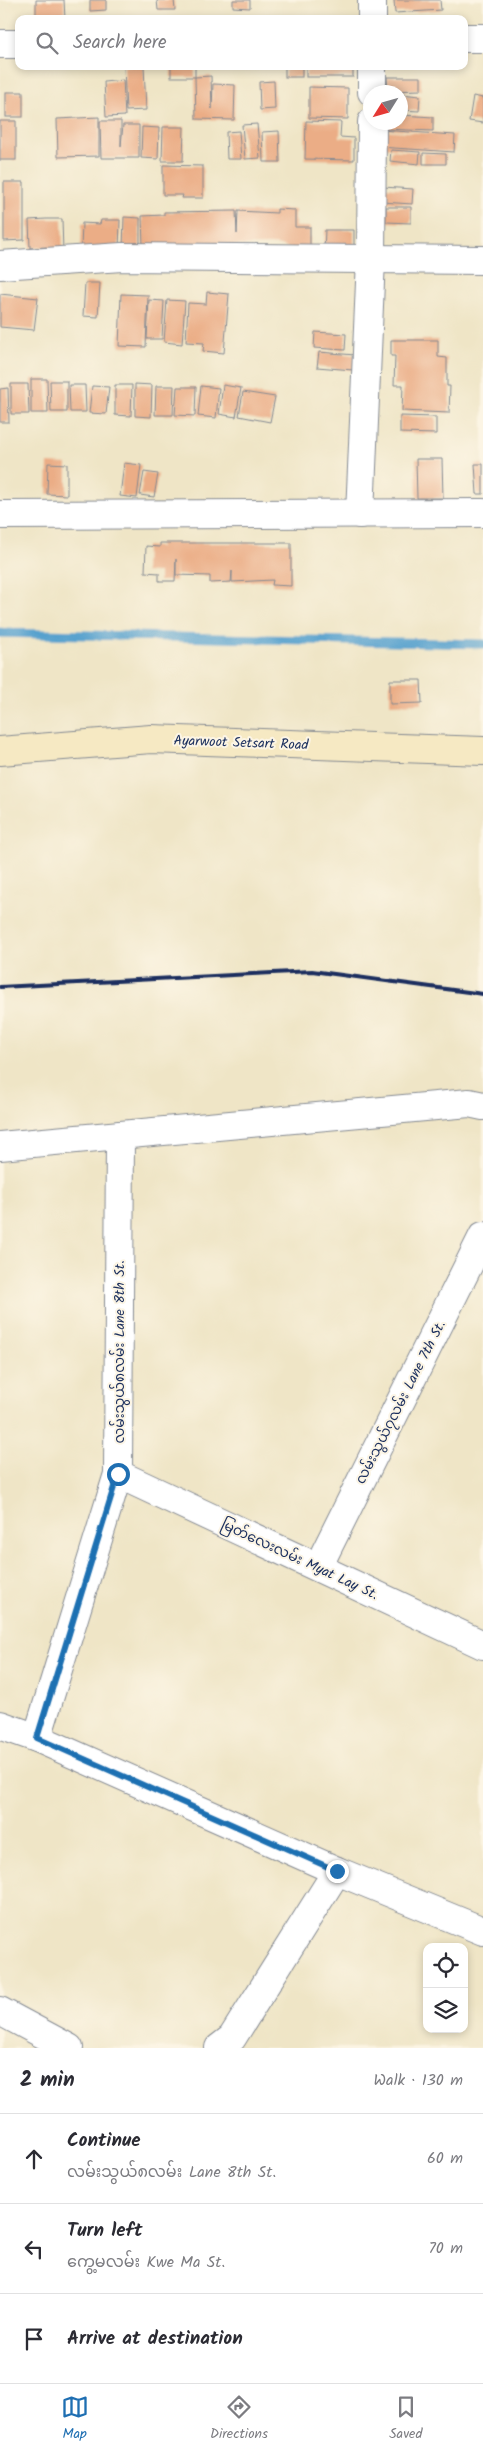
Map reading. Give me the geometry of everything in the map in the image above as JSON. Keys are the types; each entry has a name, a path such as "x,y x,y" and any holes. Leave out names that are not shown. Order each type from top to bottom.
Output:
{"main road":[{"name":"Ayarwoot Setsart Road","path":"0,750 151,739 483,751"}],"street":[{"path":"372,0 372,15"},
{"path":"468,38 483,38"},
{"path":"0,44 15,44"},
{"path":"372,70 372,85"},
{"path":"360,514 372,259 372,130"},
{"path":"0,264 122,257 483,260"},
{"path":"0,515 483,513"},
{"path":"0,1146 469,1103 483,1106"},
{"name":"လမ်းသွယ်၈လမ်း Lane 8th St.","path":"37,1738 118,1474 120,1135"},
{"name":"လမ်းသွယ်၇လမ်း Lane 7th St.","path":"318,1568 483,1236"},
{"name":"မြတ်လေးလမ်း Myat Lay St.","path":"118,1474 483,1645"},
{"path":"0,1725 37,1738 337,1871 483,1931"},
{"path":"219,2048 232,2038 337,1871"},
{"path":"0,2011 68,2048"}],"building":[{"path":"36,0 64,0 65,15 36,15"},
{"path":"90,0 106,0 106,10 90,11"},
{"path":"157,0 174,0 175,10 158,10"},
{"path":"233,0 250,0 250,8 233,7"},
{"path":"394,0 440,0 441,10 395,13"},
{"path":"124,70 144,70 146,110 126,111"},
{"path":"171,70 195,70 195,77 171,77"},
{"path":"285,70 302,70 302,77 285,77"},
{"path":"306,70 353,70 353,77 306,77"},
{"path":"211,76 212,109 213,84 235,85 234,120 196,119 195,77"},
{"path":"387,77 421,77 421,90 408,90 408,85 388,85"},
{"path":"123,80 125,116 106,117 104,82"},
{"path":"274,81 275,109 260,110 259,82"},
{"path":"309,87 348,88 348,119 309,118"},
{"path":"6,92 23,92 23,117 6,117"},
{"path":"408,95 420,96 419,111 408,110"},
{"path":"473,96 483,98 483,123 469,121"},
{"path":"408,115 433,117 433,131 408,130"},
{"path":"99,117 99,156 58,157 57,119"},
{"path":"0,121 16,121 16,160 0,160"},
{"path":"100,121 121,121 121,146 123,125 139,125 139,158 101,158"},
{"path":"306,121 341,122 340,137 354,138 354,160 305,159"},
{"path":"257,124 260,158 245,159 242,125"},
{"path":"142,127 159,128 158,159 141,158"},
{"path":"163,127 184,127 183,161 162,161"},
{"path":"380,130 455,135 454,152 379,147"},
{"path":"239,131 241,159 227,159 226,132"},
{"path":"279,131 280,162 263,162 262,132"},
{"path":"391,150 420,152 419,164 390,161"},
{"path":"423,153 446,154 446,164 423,164"},
{"path":"163,165 203,166 203,198 182,198 183,195 163,195"},
{"path":"4,182 24,182 24,240 4,241"},
{"path":"383,187 413,189 412,204 382,202"},
{"path":"386,207 411,207 411,223 386,222"},
{"path":"277,209 295,210 295,227 310,227 310,254 276,245 143,247 142,216 164,215 164,212 236,211 237,234 238,211 277,213"},
{"path":"124,217 140,218 140,248 123,248"},
{"path":"62,219 63,252 46,253 47,247 30,248 29,220"},
{"path":"101,220 120,220 119,251 81,249 82,223 100,224"},
{"path":"325,230 354,230 354,252 324,252"},
{"path":"85,283 100,283 98,317 83,316"},
{"path":"207,292 229,294 224,353 203,351 204,343 186,342 188,303 206,304"},
{"path":"0,294 38,298 34,330 0,327"},
{"path":"121,294 148,295 146,347 119,346"},
{"path":"149,300 164,301 162,339 147,339"},
{"path":"167,300 185,301 182,344 164,342"},
{"path":"315,332 346,334 345,350 314,348"},
{"path":"391,340 438,340 438,357 447,358 447,386 450,386 449,413 402,411 403,385 394,385 395,356 391,356"},
{"path":"319,352 355,355 353,370 317,367"},
{"path":"31,379 47,379 48,413 31,413"},
{"path":"50,381 67,381 67,412 51,412"},
{"path":"11,384 28,384 29,414 11,414"},
{"path":"135,384 152,385 151,417 135,416"},
{"path":"69,385 85,385 86,412 70,412"},
{"path":"115,385 132,385 131,416 115,415"},
{"path":"223,385 241,388 236,417 219,414"},
{"path":"92,386 109,387 106,414 89,413"},
{"path":"156,386 174,386 173,415 155,415"},
{"path":"201,386 219,388 216,418 198,416"},
{"path":"177,387 196,387 195,416 175,415"},
{"path":"8,388 9,422 0,422 0,389"},
{"path":"243,392 275,397 270,422 239,416"},
{"path":"400,416 436,417 436,434 400,433"},
{"path":"416,459 442,459 443,498 417,498"},
{"path":"48,463 67,464 67,495 47,494"},
{"path":"124,463 141,465 137,498 120,496"},
{"path":"475,464 483,464 483,494 477,494"},
{"path":"144,472 158,474 154,497 140,495"},
{"path":"160,543 291,543 291,586 272,585 273,580 232,582 232,571 231,582 210,583 210,576 176,575 176,559 175,581 159,581 159,573 145,572 146,546 160,547"},
{"path":"390,680 421,680 422,703 390,704"}],"waterway":[{"path":"0,633 483,644"}],"railway":[{"path":"0,987 312,971 483,994"}],"route":[{"path":"118,1474 37,1738 337,1871"}]}
